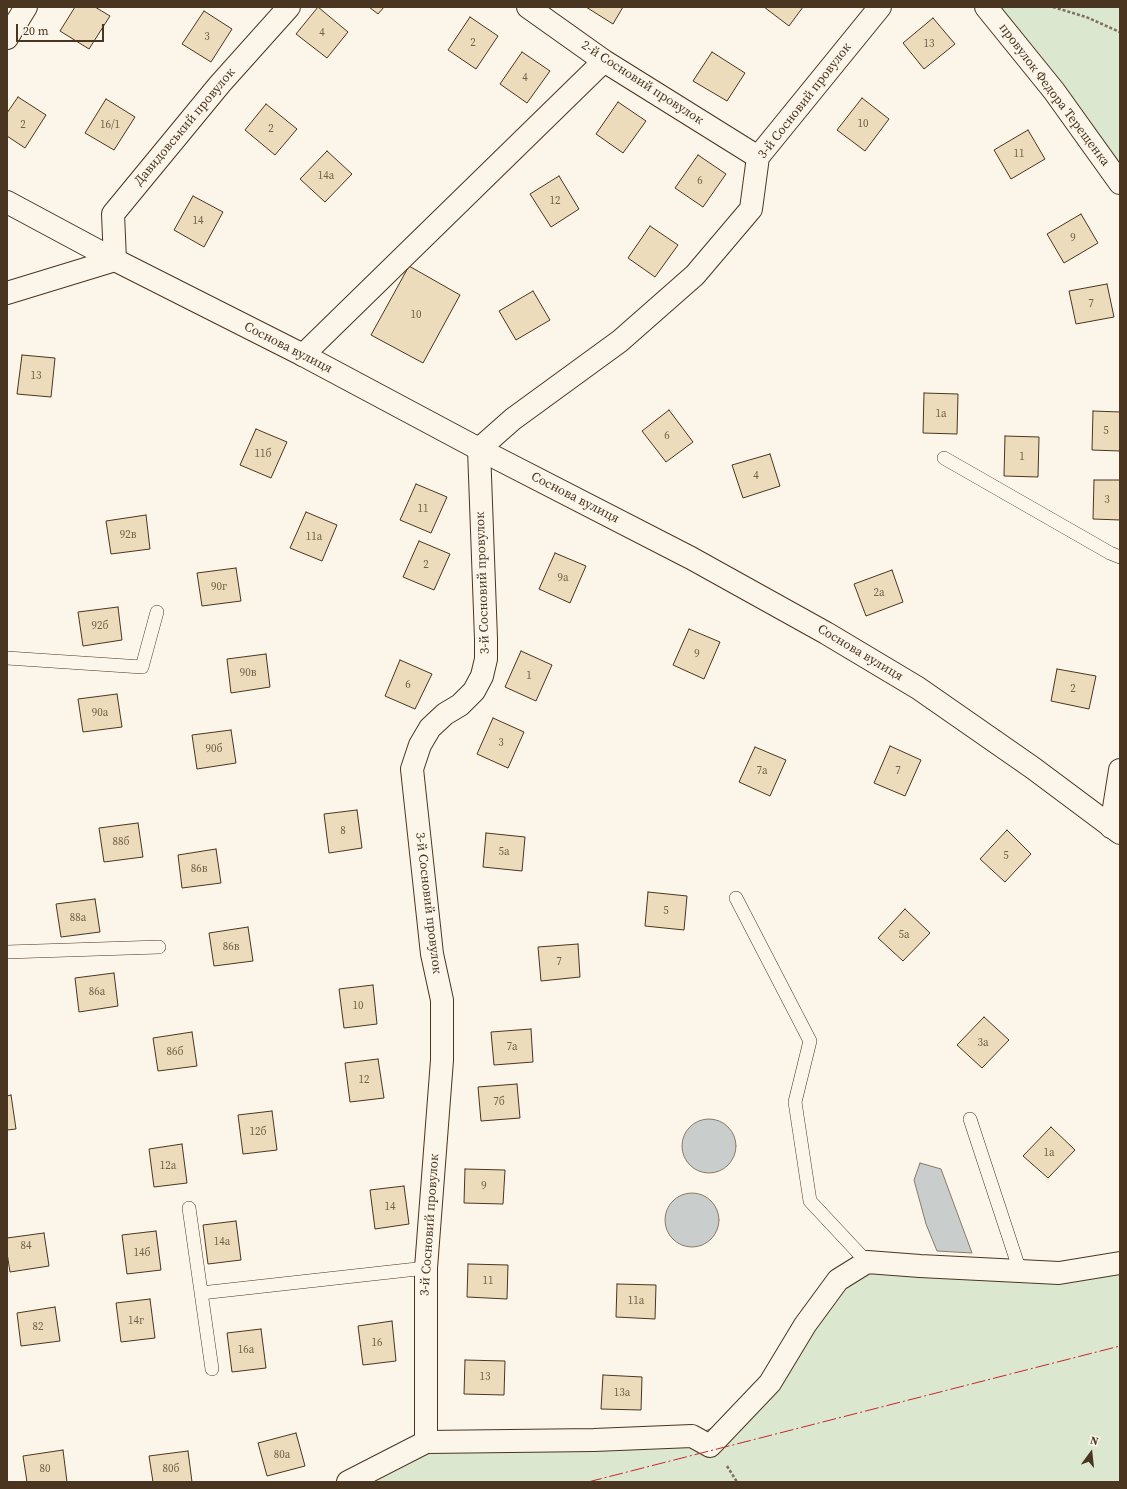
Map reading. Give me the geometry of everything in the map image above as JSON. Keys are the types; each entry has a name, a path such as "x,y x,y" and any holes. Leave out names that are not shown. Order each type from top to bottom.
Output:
{"street":[{"path":"7,38 26,7"},
{"name":"Давидовський провулок","path":"115,260 113,214 220,84 289,7"},
{"name":"2-й Сосновий провулок","path":"528,7 604,61 758,157"},
{"name":"3-й Сосновий провулок","path":"426,1442 426,1268 442,1060 442,1000 432,954 412,769 420,745 430,728 445,714 460,705 474,692 484,670 486,659 486,639 479,449 513,419 620,341 695,275 751,209 758,157 880,7"},
{"name":"провулок Федора Терещенка","path":"986,7 1054,90 1120,183"},
{"path":"303,355 604,61"},
{"name":"Соснова вулиця","path":"7,202 115,260 303,355 479,449 691,558 826,633 918,688 1032,768 1116,830"},
{"path":"7,293 115,260"},
{"path":"1116,830 1120,770"},
{"path":"348,1482 426,1442 594,1440 692,1436 710,1446 770,1383 805,1326 838,1280 867,1262 1059,1273 1120,1263"}],"lane":[{"path":"944,458 1110,553 1120,557"},
{"path":"7,658 142,667 157,612"},
{"path":"736,898 810,1042 796,1102 810,1201 867,1262"},
{"path":"7,952 160,947"},
{"path":"970,1119 1020,1271"},
{"path":"189,1208 212,1369"},
{"path":"201,1293 426,1268"}],"path":[{"path":"1053,7 1086,17 1120,32"}],"green space":[{"path":"986,7 1120,7 1120,183"},
{"path":"867,1262 1120,1263 1120,1482 348,1482 426,1442 692,1436 736,1419 805,1325"}],"shaded area":[{"path":"704,1119 714,1119 724,1123 732,1131 736,1141 736,1151 732,1161 724,1169 714,1173 704,1173 694,1169 686,1161 682,1151 682,1141 686,1131 694,1123"},
{"path":"920,1163 941,1169 972,1253 937,1251 926,1224 914,1180"},
{"path":"687,1193 697,1193 707,1197 715,1205 719,1215 719,1225 715,1235 707,1243 697,1247 687,1247 677,1243 669,1235 665,1225 665,1215 669,1205 677,1197"}],"building":[{"path":"75,7 95,7 110,16 89,49 60,31"},
{"path":"318,7 348,32 327,58 296,34"},
{"path":"369,7 384,7 378,14"},
{"path":"586,7 623,7 613,24"},
{"path":"764,7 803,7 789,26"},
{"path":"204,11 232,29 211,62 182,44"},
{"path":"470,17 498,36 476,69 448,50"},
{"path":"933,18 955,44 924,69 903,43"},
{"path":"522,52 550,71 527,103 500,84"},
{"path":"712,52 745,73 727,101 693,81"},
{"path":"18,97 46,115 25,148 7,136 7,113"},
{"path":"862,98 889,119 865,151 837,130"},
{"path":"106,99 135,117 114,150 85,133"},
{"path":"618,102 646,121 623,153 596,134"},
{"path":"266,104 297,129 275,155 245,130"},
{"path":"1028,130 1045,159 1011,179 994,150"},
{"path":"327,151 352,174 325,202 300,179"},
{"path":"698,155 726,174 703,207 675,188"},
{"path":"559,176 579,209 551,227 530,194"},
{"path":"193,196 223,212 204,247 174,230"},
{"path":"1081,214 1098,243 1064,263 1047,234"},
{"path":"650,226 678,245 655,277 628,258"},
{"path":"409,266 460,295 423,363 371,335"},
{"path":"1107,284 1114,317 1076,324 1069,291"},
{"path":"533,291 550,320 516,340 499,311"},
{"path":"22,355 55,358 51,397 17,394"},
{"path":"924,393 958,394 957,434 923,433"},
{"path":"669,410 693,442 666,462 642,431"},
{"path":"1093,411 1120,412 1120,451 1092,450"},
{"path":"256,429 287,442 271,478 240,465"},
{"path":"1005,436 1039,437 1038,477 1004,476"},
{"path":"770,454 780,486 743,498 732,465"},
{"path":"1094,480 1120,480 1120,520 1093,519"},
{"path":"416,484 447,497 431,533 400,520"},
{"path":"306,512 337,525 322,561 290,548"},
{"path":"146,515 150,549 111,554 106,521"},
{"path":"419,541 450,554 434,590 403,577"},
{"path":"555,553 586,566 570,603 539,589"},
{"path":"236,568 241,601 202,606 197,573"},
{"path":"892,570 903,602 866,616 854,584"},
{"path":"118,607 122,640 83,646 78,612"},
{"path":"689,629 720,642 704,679 673,665"},
{"path":"521,651 552,665 536,701 505,687"},
{"path":"266,654 270,687 231,693 227,659"},
{"path":"400,660 432,674 415,709 385,696"},
{"path":"1057,669 1096,676 1089,709 1051,701"},
{"path":"117,694 122,727 83,732 78,699"},
{"path":"493,718 524,732 508,768 477,754"},
{"path":"231,730 236,763 197,769 192,735"},
{"path":"890,746 921,760 905,796 874,783"},
{"path":"755,747 786,760 770,796 739,782"},
{"path":"357,810 362,848 329,853 324,814"},
{"path":"138,823 143,857 104,862 99,828"},
{"path":"1007,830 1031,854 1005,882 980,859"},
{"path":"486,833 525,837 522,871 483,867"},
{"path":"216,849 221,883 182,888 178,855"},
{"path":"648,892 687,896 684,930 645,926"},
{"path":"95,899 100,932 61,937 56,904"},
{"path":"905,909 930,933 903,961 878,938"},
{"path":"248,927 253,961 214,966 209,933"},
{"path":"578,944 580,977 541,981 538,947"},
{"path":"114,973 118,1006 79,1012 75,978"},
{"path":"373,985 377,1024 344,1028 339,989"},
{"path":"984,1017 1009,1040 982,1068 957,1045"},
{"path":"531,1029 533,1062 494,1065 491,1032"},
{"path":"192,1032 197,1066 158,1071 153,1038"},
{"path":"378,1059 384,1098 350,1102 345,1063"},
{"path":"517,1084 520,1118 481,1121 478,1087"},
{"path":"11,1095 16,1129 7,1130 7,1096"},
{"path":"272,1111 277,1150 243,1154 238,1115"},
{"path":"1051,1127 1075,1150 1048,1178 1023,1156"},
{"path":"182,1144 187,1183 154,1187 149,1149"},
{"path":"465,1169 505,1170 503,1204 464,1203"},
{"path":"404,1186 409,1224 375,1229 370,1190"},
{"path":"236,1221 241,1260 208,1264 203,1225"},
{"path":"156,1231 161,1270 127,1274 122,1235"},
{"path":"44,1233 49,1266 10,1272 7,1253 7,1238"},
{"path":"468,1264 508,1265 507,1299 467,1297"},
{"path":"617,1284 656,1285 655,1319 616,1317"},
{"path":"150,1299 155,1338 121,1342 116,1303"},
{"path":"55,1307 60,1341 21,1346 17,1313"},
{"path":"392,1321 396,1361 363,1365 358,1326"},
{"path":"261,1329 266,1368 232,1372 227,1333"},
{"path":"465,1360 505,1361 504,1395 464,1394"},
{"path":"603,1375 642,1377 641,1410 601,1409"},
{"path":"296,1433 305,1466 267,1476 258,1443"},
{"path":"63,1450 67,1482 27,1482 23,1456"},
{"path":"188,1451 192,1482 153,1482 149,1456"}],"power":[{"path":"588,1482 1120,1346"}]}
